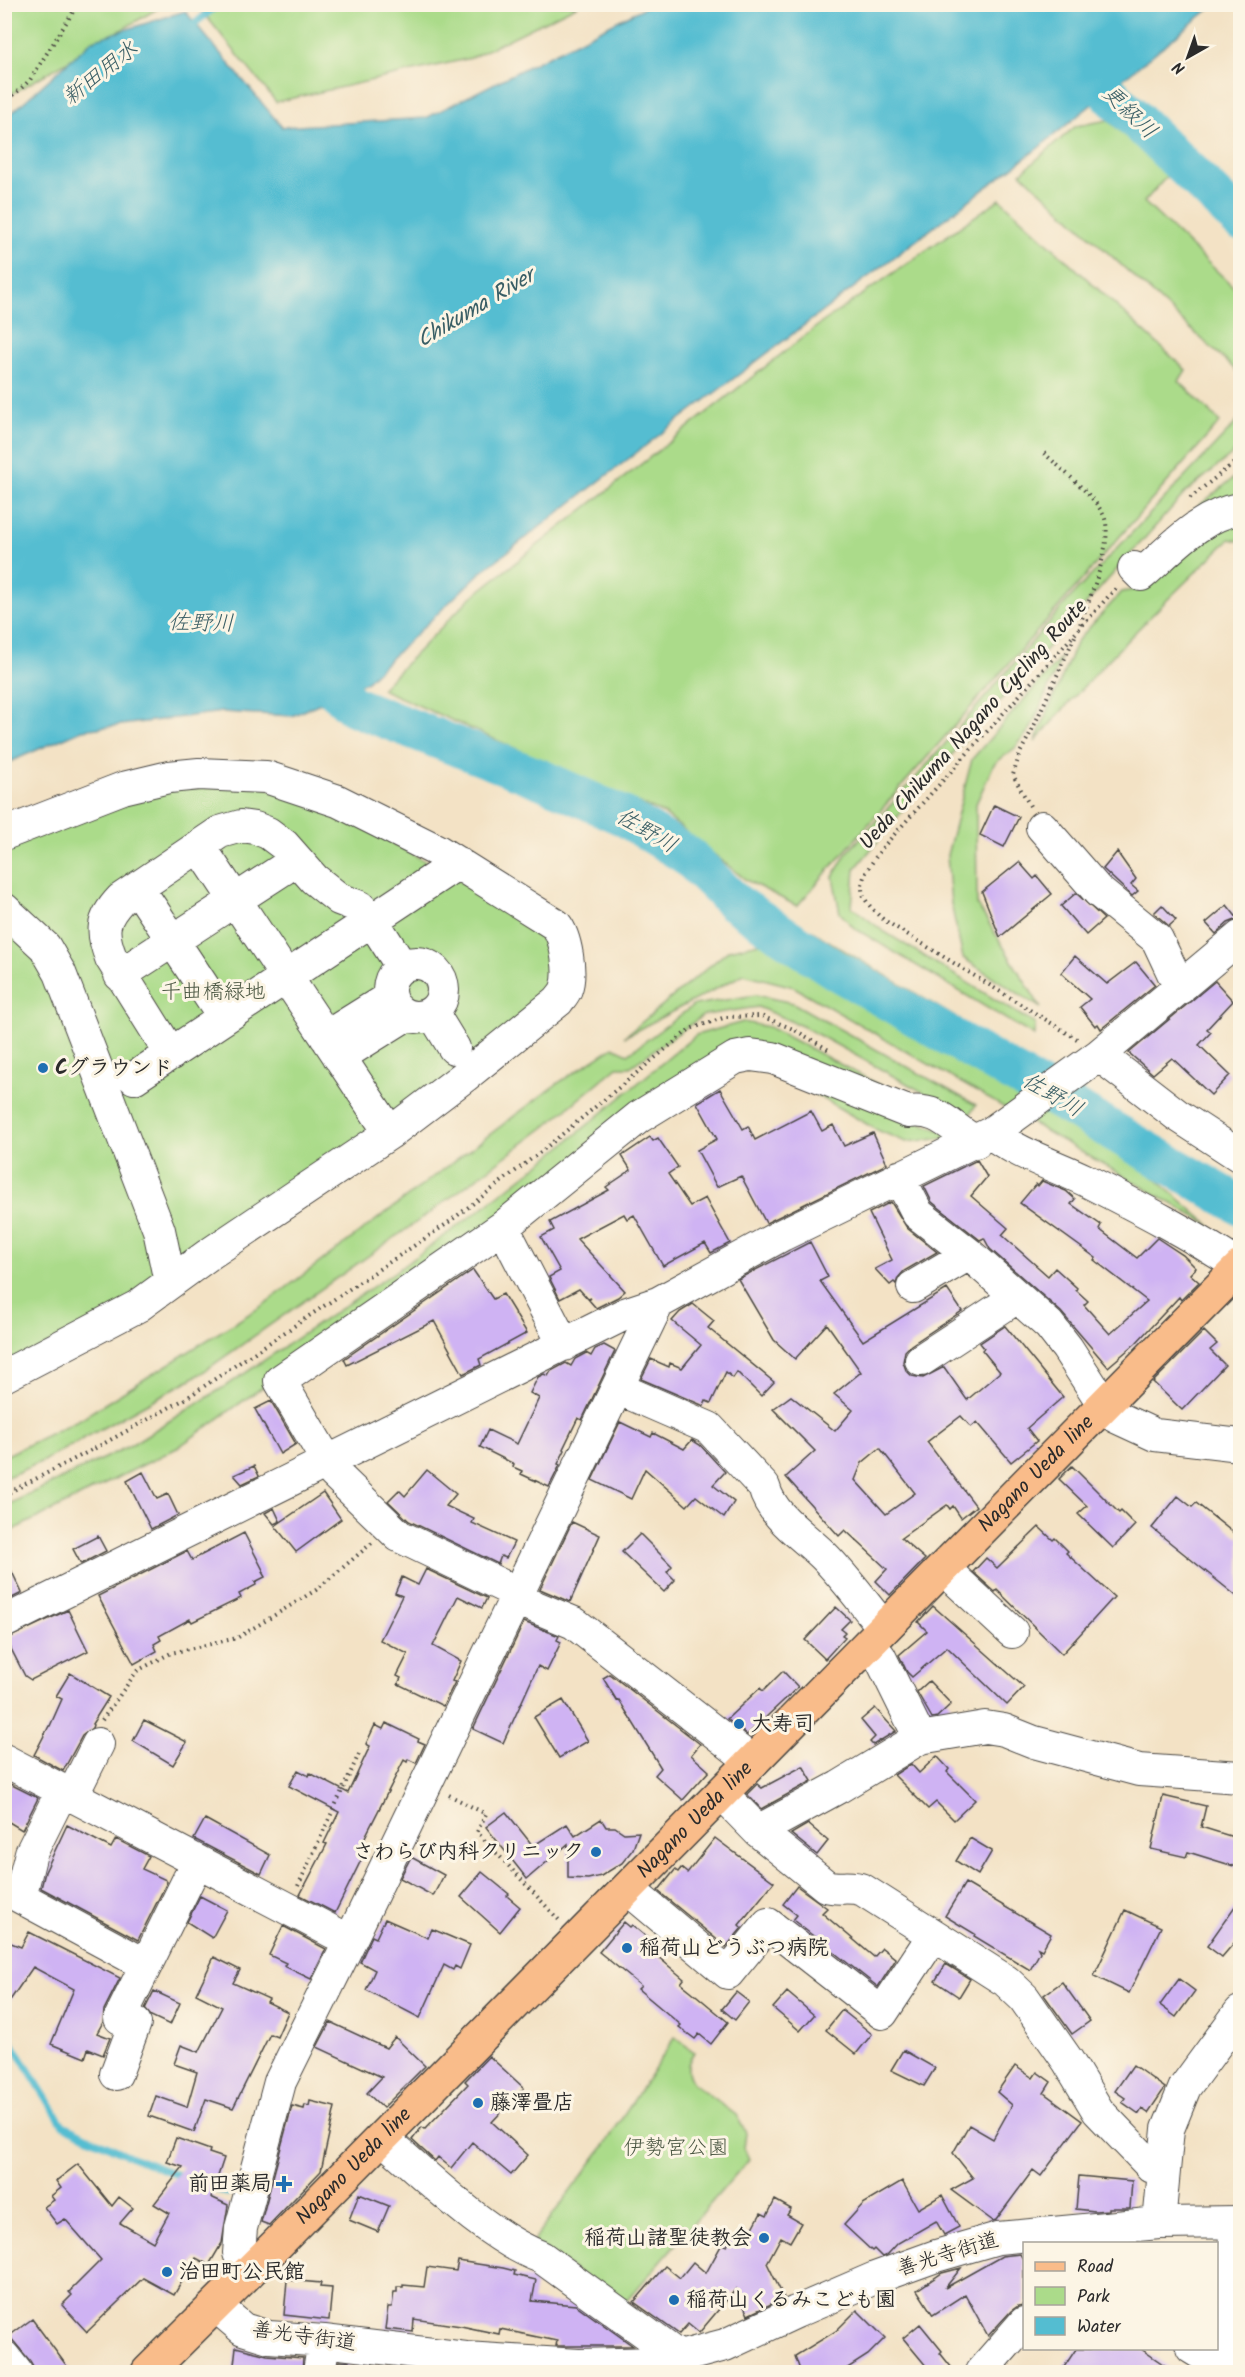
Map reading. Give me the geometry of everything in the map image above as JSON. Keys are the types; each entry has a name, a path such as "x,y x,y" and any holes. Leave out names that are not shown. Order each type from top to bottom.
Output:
{"main road":[{"name":"Nagano Ueda line","path":"148,2373 1240,1267"}],"street":[{"path":"1134,568 1141,575 1205,522 1226,510 1240,508"},
{"path":"4,834 123,788 169,777 199,774 266,777 338,801 458,863 556,924 563,933 568,960 567,989 549,1009 390,1133 208,1255 138,1306 4,1376"},
{"path":"171,1053 120,975 105,941 104,925 109,911 121,899 229,828 248,827 268,833 284,845 327,891 339,900 360,907 372,920 402,967"},
{"path":"1042,827 1098,891 1157,939 1180,988"},
{"path":"200,847 390,1133"},
{"path":"120,975 297,860"},
{"path":"134,1078 458,863"},
{"path":"138,888 224,1018"},
{"path":"4,909 45,947 60,973 159,1230 170,1282"},
{"path":"4,1622 626,1314 658,1302 782,1235 987,1135 1090,1053 1180,988 1235,952"},
{"path":"333,1047 409,1008 440,1004 443,996 441,978 429,966 420,963 402,967 391,981 409,1008 454,1048"},
{"path":"1090,1053 1240,1156"},
{"path":"753,1762 574,1623 526,1603 509,1589 399,1536 334,1473 279,1381 503,1227 639,1117 735,1058 750,1055 773,1058 908,1112 924,1110 987,1135 1083,1180 1196,1238 1240,1267"},
{"path":"899,1177 918,1214 969,1254 1048,1326 1067,1348 1104,1405 1116,1417 1155,1435 1240,1445"},
{"path":"503,1227 564,1345"},
{"path":"913,1287 969,1254"},
{"path":"921,1360 1017,1297"},
{"path":"248,2274 239,2253 241,2228 280,2082 658,1302"},
{"path":"617,1388 709,1428 764,1487 767,1498 799,1534 825,1556 877,1636 880,1657 921,1738"},
{"path":"943,1568 1012,1632"},
{"path":"758,1831 921,1738 985,1727 1004,1730 1034,1742 1139,1770 1240,1777"},
{"path":"98,1743 31,1853 20,1897 146,1965"},
{"path":"4,1761 350,1941"},
{"path":"722,1794 758,1831 826,1886 835,1889 855,1886 1006,1981 1024,1998 1068,2061 1098,2111 1152,2167 1163,2169"},
{"path":"116,2074 135,2023 120,2018 197,1862"},
{"path":"628,1889 729,1973 768,1924 882,2013 933,1936"},
{"path":"1159,2223 1168,2129 1185,2087 1240,2012"},
{"path":"382,2138 478,2218 525,2251 541,2257 679,2357"},
{"path":"1194,2350 1229,2371 1239,2222"},
{"name":"善光寺街道","path":"216,2306 234,2323 251,2333 269,2337 324,2341 467,2365 657,2363 725,2345 803,2308 936,2256 998,2238 1082,2236 1159,2223 1239,2222"},
{"path":"997,2367 1023,2326"},
{"path":"320,2373 324,2341"},
{"path":"4,2357 16,2373"}],"path":[{"path":"4,104 30,80 78,4"},
{"path":"1042,827 1013,775 1020,753 1037,721 1078,629 1096,582 1106,546 1104,517 1086,493 1044,453"},
{"path":"1183,507 1190,498 1240,458"},
{"name":"Ueda Chikuma Nagano Cycling Route","path":"1090,1053 1074,1036 884,920 868,907 863,896 862,882 868,867 883,847 1134,568"},
{"path":"98,1743 100,1723 137,1671 171,1653 237,1638 316,1590 371,1543 386,1523"},
{"path":"287,1909 359,1754"},
{"path":"426,1784 486,1814 477,1832 578,1940"}],"green space":[{"path":"5,4 164,5 5,98"},
{"path":"197,5 578,5 471,58 276,102"},
{"path":"1108,120 1168,175 1144,202 1240,293 1240,374 1021,173 1076,126"},
{"path":"1000,199 1186,370 1179,381 1220,422 797,906 746,880 664,814 381,689 469,599 820,324"},
{"path":"1238,421 1240,448 1185,493 908,804 855,869 852,907 883,931 1035,1024 1034,1036 854,928 840,913 833,877 846,854 919,774 1068,600"},
{"path":"1240,473 1240,499 1171,533 1196,508"},
{"path":"1240,516 1240,541 1230,539 1179,588 1130,637 1035,742 1077,641 1122,592 1145,588 1204,535"},
{"path":"1062,656 1031,728 1015,748 994,764 976,804 977,904 1041,1008 963,958 951,904 947,855 972,759"},
{"name":"千曲橋緑地","path":"261,786 330,808 548,930 558,984 457,1072 126,1303 5,1367 5,844 167,787"},
{"path":"812,931 958,1019 1070,1098 1103,1134 1211,1226 794,987 744,974 624,1037 729,950"},
{"path":"756,995 793,1003 976,1105 968,1117 804,1027 758,1007 704,1015 630,1067 617,1067 545,1127 431,1212 200,1374 43,1461 5,1478 5,1456 82,1418 262,1306 558,1083 613,1047 628,1054 694,1005"},
{"path":"743,1022 769,1027 912,1102 740,1048 177,1448 5,1534 5,1506 129,1446 232,1382 399,1269 477,1212 550,1156 696,1035"},
{"path":"763,1064 958,1137 906,1142 877,1130"},
{"name":"伊勢宮公園","path":"675,2037 694,2052 688,2067 693,2083 736,2115 746,2133 744,2148 749,2159 623,2305 533,2241 602,2149"}],"water":[{"name":"Chikuma River","path":"651,4 1214,5 1037,149 480,573 366,682 292,716 222,712 82,730 5,764 5,119 93,40 185,11 282,127 426,118"}],"building":[{"path":"994,805 1019,817 1004,847 980,835"},
{"path":"1117,852 1136,879 1131,885 1138,891 1132,896 1103,869"},
{"path":"1019,862 1034,879 1037,876 1052,894 1000,937 982,892"},
{"path":"1076,893 1104,919 1086,935 1061,906"},
{"path":"1162,905 1176,920 1169,926 1154,913"},
{"path":"1227,905 1238,919 1228,923 1216,934 1206,923"},
{"path":"1075,956 1107,984 1136,962 1155,985 1101,1029 1098,1024 1095,1026 1080,1007 1090,999 1061,973"},
{"path":"1215,981 1233,1001 1207,1029 1211,1032 1199,1045 1230,1075 1211,1095 1172,1058 1153,1074 1129,1053"},
{"path":"720,1089 743,1129 748,1126 755,1140 811,1111 822,1131 833,1125 844,1146 873,1133 887,1164 766,1223 741,1176 717,1187 697,1150 717,1139 697,1103"},
{"path":"650,1137 653,1141 658,1138 678,1167 668,1174 690,1206 705,1198 730,1243 711,1253 705,1243 663,1266 634,1215 627,1219 624,1214 577,1239 625,1291 596,1308 589,1300 591,1298 588,1299 579,1289 560,1299 549,1277 560,1271 541,1237 554,1230 550,1222 609,1190 606,1187 631,1170 622,1156"},
{"path":"977,1160 987,1177 971,1196 1008,1228 1002,1235 1048,1276 1055,1268 1077,1288 1076,1290 1088,1301 1084,1305 1110,1334 1147,1301 1094,1260 1096,1258 1020,1203 1036,1184 1038,1186 1042,1181 1066,1191 1075,1199 1071,1204 1101,1225 1099,1229 1137,1258 1157,1238 1183,1255 1196,1268 1190,1274 1199,1282 1181,1300 1179,1297 1136,1343 1108,1367 1061,1312 990,1249 984,1238 980,1240 932,1202 924,1186"},
{"path":"891,1202 907,1228 937,1252 904,1271 896,1284 894,1282 890,1285 875,1269 892,1260 869,1213"},
{"path":"810,1242 828,1277 820,1281 863,1341 947,1289 962,1311 905,1351 903,1362 906,1370 912,1376 923,1378 944,1367 967,1400 1000,1372 982,1350 984,1348 980,1343 1005,1326 1063,1397 1027,1428 1037,1441 1011,1462 977,1422 971,1427 961,1416 927,1442 976,1506 961,1518 953,1506 950,1509 947,1505 901,1538 925,1559 890,1595 876,1581 887,1569 845,1530 839,1536 786,1477 815,1451 773,1409 791,1396 835,1431 853,1410 834,1394 861,1372 827,1324 795,1359 774,1340 738,1279","holes":["880,1448 915,1493 886,1514 855,1480 862,1463"]},
{"path":"473,1270 493,1299 503,1294 527,1333 479,1359 481,1365 463,1374 434,1321 347,1365 344,1359"},
{"path":"693,1304 714,1321 708,1328 774,1382 761,1396 737,1372 733,1378 726,1372 711,1403 706,1401 704,1406 641,1379 651,1359 669,1367 670,1363 682,1368 701,1345 672,1321 680,1312"},
{"path":"1204,1331 1217,1344 1210,1350 1225,1365 1182,1410 1153,1382"},
{"path":"604,1345 615,1351 582,1420 578,1418 563,1449 565,1450 558,1464 560,1465 549,1487 521,1474 522,1471 513,1467 514,1464 480,1447 488,1430 517,1444 539,1398 530,1393 538,1377 544,1374 548,1376 551,1371 566,1363 571,1366 575,1359 586,1353 591,1356 595,1349"},
{"path":"271,1401 296,1444 280,1454 255,1409"},
{"path":"620,1422 651,1437 653,1433 684,1449 692,1440 700,1445 725,1472 713,1485 734,1502 724,1518 696,1496 687,1506 645,1469 631,1499 592,1480"},
{"path":"254,1466 259,1476 242,1484 234,1475"},
{"path":"1072,1466 1119,1513 1121,1511 1135,1525 1113,1548 1078,1514 1087,1506 1059,1479"},
{"path":"427,1470 456,1494 446,1506 474,1519 472,1523 514,1542 506,1558 501,1556 498,1564 409,1521 388,1501 399,1490 405,1496"},
{"path":"143,1472 157,1499 168,1494 178,1515 151,1529 127,1481"},
{"path":"323,1493 341,1519 296,1552 275,1526"},
{"path":"1178,1496 1192,1507 1196,1503 1240,1538 1240,1599 1152,1528"},
{"path":"274,1508 280,1521 274,1524 265,1513"},
{"path":"572,1522 600,1535 570,1602 540,1589"},
{"path":"1039,1527 1053,1540 1055,1538 1068,1551 1066,1553 1114,1597 1062,1654 997,1590 995,1592 973,1572 986,1558 997,1568"},
{"path":"244,1533 265,1577 239,1594 241,1598 192,1622 190,1619 159,1636 161,1640 154,1644 157,1651 134,1664 98,1596 187,1551 192,1560"},
{"path":"640,1534 672,1566 667,1572 675,1580 664,1592 622,1552"},
{"path":"98,1536 106,1551 81,1564 73,1549"},
{"path":"4,1555 22,1593 4,1602"},
{"path":"426,1569 487,1598 482,1608 458,1596 433,1646 461,1661 452,1681 455,1682 443,1706 398,1684 401,1678 397,1676 408,1654 380,1640 402,1596 395,1593 402,1577 418,1585"},
{"path":"933,1606 1024,1687 1007,1705 947,1647 912,1677 907,1672 899,1655 927,1631 918,1622"},
{"path":"836,1607 850,1620 841,1629 845,1632 842,1635 845,1637 825,1659 805,1640"},
{"path":"68,1610 88,1651 31,1680 25,1676 6,1639"},
{"path":"524,1622 559,1636 557,1640 561,1642 547,1671 538,1666 503,1743 473,1729"},
{"path":"783,1671 798,1687 747,1735 727,1719 760,1688 763,1691"},
{"path":"70,1673 109,1697 92,1724 92,1728 82,1736 63,1771 34,1755 62,1699 56,1696"},
{"path":"610,1674 700,1744 691,1755 709,1771 683,1800 655,1775 661,1768 603,1678"},
{"path":"929,1681 951,1704 937,1717 932,1718 917,1692"},
{"path":"563,1700 588,1741 559,1758 534,1717"},
{"path":"875,1708 896,1731 873,1745 870,1742 875,1737 861,1720"},
{"path":"144,1720 187,1742 173,1765 133,1741"},
{"path":"386,1723 425,1744 416,1763 408,1759 407,1762 404,1760 361,1845 367,1848 335,1913 300,1895 327,1844 324,1843 339,1812 289,1786 298,1770 309,1776 310,1773 348,1793 370,1746 366,1744 375,1725 383,1729"},
{"path":"937,1756 949,1769 947,1772 975,1800 954,1820 936,1802 928,1809 894,1775 911,1764 919,1773"},
{"path":"803,1766 812,1781 761,1809 747,1794 757,1784 762,1788"},
{"path":"4,1781 38,1798 22,1830 4,1819"},
{"path":"1163,1796 1206,1806 1201,1827 1240,1839 1240,1868 1188,1852 1186,1857 1151,1849"},
{"path":"506,1812 533,1846 567,1824 575,1836 601,1819 606,1827 615,1827 624,1833 639,1832 633,1849 622,1863 601,1876 588,1879 568,1878 568,1844 527,1879 486,1827"},
{"path":"205,1819 270,1855 261,1874 194,1839"},
{"path":"808,1824 828,1841 817,1855 791,1834"},
{"path":"67,1825 111,1848 116,1839 149,1856 142,1869 166,1880 138,1940 41,1888 45,1872"},
{"path":"715,1838 774,1882 739,1925 742,1928 726,1947 658,1891 675,1870 678,1872 681,1868 687,1873"},
{"path":"970,1838 992,1851 978,1875 956,1861"},
{"path":"411,1857 444,1875 433,1896 400,1878"},
{"path":"482,1872 509,1894 507,1896 520,1907 500,1932 461,1897"},
{"path":"965,1883 1051,1934 1042,1950 1038,1948 1040,1952 1030,1970 945,1916"},
{"path":"797,1886 827,1908 822,1913 874,1957 882,1948 896,1959 878,1987 793,1920 797,1915 783,1904"},
{"path":"200,1896 227,1910 212,1938 187,1922"},
{"path":"1240,1899 1240,1936 1222,1957 1207,1946"},
{"path":"1125,1910 1161,1927 1129,1993 1094,1976"},
{"path":"385,1919 428,1938 432,1929 470,1945 460,1969 455,1966 453,1970 444,1965 420,2018 366,1990 375,1970 360,1962 372,1936 376,1938"},
{"path":"624,1922 630,1927 632,1925 655,1944 650,1950 684,1979 681,1983 728,2022 711,2044 699,2034 695,2039 679,2027 681,2025 638,1989 641,1986 599,1952"},
{"path":"283,1926 326,1949 311,1979 284,1966 286,1963 269,1955"},
{"path":"29,1932 120,1978 104,2010 103,2022 97,2033 110,2038 103,2055 88,2049 85,2058 51,2044 74,1989 33,1967 4,2009 4,1940 21,1947"},
{"path":"214,1957 240,1970 233,1983 269,1999 267,2002 288,2012 277,2037 270,2034 233,2108 206,2099 194,2132 149,2116 156,2096 187,2107 197,2072 174,2064 181,2045 199,2052 222,2007 196,1994"},
{"path":"946,1964 970,1979 959,1997 935,1981"},
{"path":"1179,1979 1195,1991 1176,2017 1160,2005"},
{"path":"1062,1982 1090,2021 1072,2034 1044,1995"},
{"path":"154,1991 180,2003 170,2025 151,2016 145,2009"},
{"path":"736,1992 749,2002 735,2020 722,2009"},
{"path":"787,1992 814,2015 800,2031 773,2008"},
{"path":"842,2010 872,2034 856,2054 826,2030"},
{"path":"330,2022 386,2048 395,2037 425,2066 383,2108 367,2093 382,2077 317,2047"},
{"path":"903,2050 935,2068 924,2086 891,2070"},
{"path":"489,2056 524,2088 492,2122 528,2155 511,2175 472,2142 451,2168 438,2157 435,2161 412,2140 422,2127 425,2129 468,2084 465,2081"},
{"path":"1133,2065 1165,2088 1148,2113 1142,2109 1139,2114 1122,2102 1125,2098 1115,2091"},
{"path":"1015,2066 1033,2078 1037,2072 1051,2082 1044,2093 1082,2121 1041,2176 1033,2170 993,2221 951,2190 973,2178 953,2153 969,2125 993,2139 1012,2105 997,2092"},
{"path":"310,2101 335,2107 321,2171 269,2225 261,2222 292,2106 304,2109 305,2105 309,2106"},
{"path":"176,2138 210,2150 209,2153 224,2158 211,2197 228,2205 222,2243 209,2265 196,2258 174,2295 143,2278 87,2332 62,2305 72,2295 69,2292 101,2260 65,2219 57,2224 44,2207 54,2200 51,2196 61,2188 56,2181 78,2164 112,2206 119,2197 133,2208 120,2223 153,2242 169,2213 154,2204 183,2167 167,2162"},
{"path":"1079,2176 1132,2181 1130,2208 1095,2211 1076,2209"},
{"path":"902,2181 918,2209 942,2195 959,2227 944,2235 936,2221 898,2243 882,2257 874,2249 872,2251 844,2225 863,2204"},
{"path":"359,2194 389,2206 378,2232 349,2220"},
{"path":"775,2200 791,2209 787,2215 801,2223 790,2242 781,2237 767,2263 784,2298 748,2315 736,2289 699,2333 688,2324 679,2334 634,2302 665,2266 680,2278 693,2262 706,2273 722,2244 727,2246 731,2238 738,2242 741,2236 747,2239 761,2213 767,2216"},
{"path":"1020,2254 1023,2259 1023,2305 1011,2311 988,2336 965,2294 933,2315 917,2290 942,2273 961,2268 945,2288 1002,2256"},
{"path":"458,2261 503,2268 515,2271 514,2275 536,2280 532,2301 576,2305 633,2346 556,2346 557,2341 500,2329 499,2334 414,2319 413,2332 385,2329 388,2307 392,2307 397,2287 403,2287 403,2285 424,2287 427,2267 456,2271"},
{"path":"287,2280 321,2283 320,2287 332,2288 329,2320 284,2315"},
{"path":"857,2310 885,2338 868,2355 840,2373 801,2373 795,2356 836,2331"},
{"path":"32,2319 72,2373 37,2373 9,2336"},
{"path":"920,2324 956,2373 932,2373 903,2338"},
{"path":"236,2347 267,2355 303,2358 302,2373 233,2373"},
{"path":"1075,2350 1142,2350 1176,2373 1060,2373"},
{"path":"339,2361 349,2362 349,2373 337,2373"}],"waterway":[{"name":"新田用水","path":"188,29 219,4"},
{"name":"更級川","path":"1017,4 1240,221"},
{"name":"佐野川","path":"301,656 353,706 543,780 625,817 688,856 734,902 834,969 1240,1205"},
{"path":"4,2030 63,2125 134,2158 186,2178"},
{"path":"207,2186 227,2193"}],"place":[{"name":"Cグラウンド","path":"43,1068"},
{"name":"大寿司","path":"739,1724"},
{"name":"さわらび内科クリニック","path":"596,1852"},
{"name":"稲荷山どうぶつ病院","path":"627,1948"},
{"name":"藤澤畳店","path":"478,2103"},
{"name":"前田薬局","path":"284,2184"},
{"name":"稲荷山諸聖徒教会","path":"764,2238"},
{"name":"治田町公民館","path":"167,2272"},
{"name":"稲荷山くるみこども園","path":"674,2300"}]}
